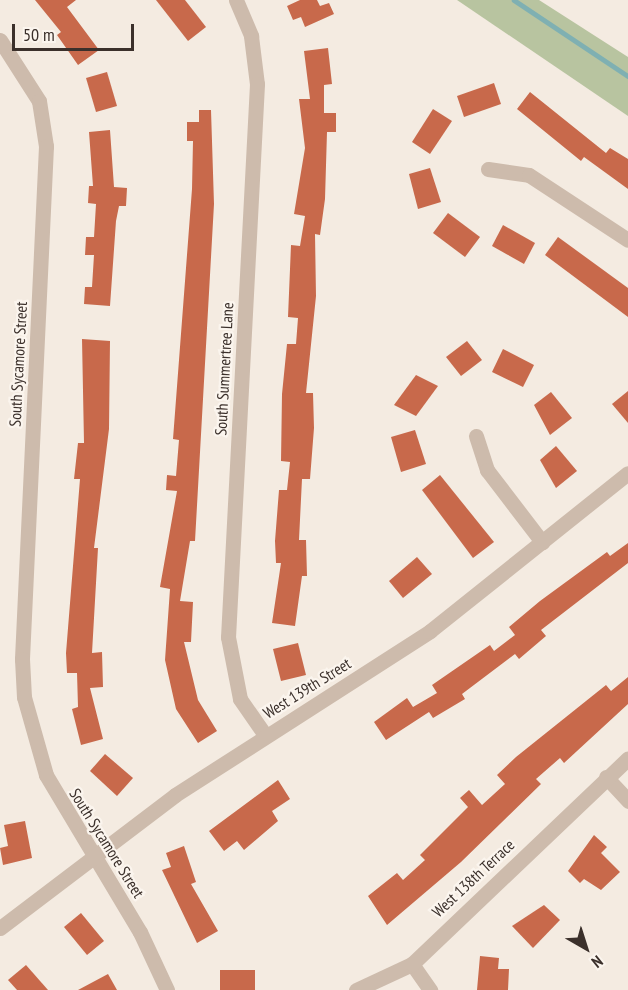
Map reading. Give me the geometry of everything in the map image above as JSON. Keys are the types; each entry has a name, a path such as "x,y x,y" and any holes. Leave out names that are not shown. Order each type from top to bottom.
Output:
{"street":[{"name":"South Summertree Lane","path":"236,0 251,36 256,84 228,637 240,699 265,735"},
{"name":"South Sycamore Street","path":"0,40 39,101 46,146 22,637 24,698 46,775 141,932 167,990"},
{"path":"488,169 529,176 628,240"},
{"path":"476,436 487,470 542,542"},
{"name":"West 139th Street","path":"0,928 93,855 265,735 430,631 628,473"},
{"name":"West 138th Terrace","path":"356,990 412,964 628,758"},
{"path":"606,777 628,801"},
{"path":"412,964 430,990"}],"green space":[{"path":"457,0 539,0 628,57 628,116"}],"building":[{"path":"35,0 76,0 67,7 99,50 78,65 57,35 61,32"},
{"path":"156,0 185,0 206,27 188,41"},
{"path":"300,0 317,0 320,6 329,3 334,14 305,27 301,17 293,20 287,6"},
{"path":"328,48 332,84 324,85 324,113 336,113 336,132 327,132 325,199 320,235 315,234 316,296 306,393 313,393 314,428 310,479 302,479 299,540 306,540 307,576 302,576 295,626 272,623 281,563 276,563 275,541 279,490 287,490 290,462 281,461 282,394 287,344 296,344 298,318 288,317 291,245 300,246 305,216 294,214 305,148 299,99 310,99 304,51"},
{"path":"107,72 117,106 96,112 86,78"},
{"path":"494,83 501,104 464,117 457,96"},
{"path":"530,92 606,153 610,148 628,159 628,189 584,157 581,161 517,109"},
{"path":"433,109 452,121 430,154 412,142"},
{"path":"199,110 211,110 214,204 195,541 190,541 180,601 193,602 191,642 184,642 198,700 217,731 198,743 176,709 165,660 170,589 160,587 177,491 166,490 167,475 176,476 179,440 173,439 192,189 193,141 187,141 187,122 199,122"},
{"path":"110,130 114,187 127,188 126,206 119,206 116,221 110,306 84,304 85,287 92,287 94,255 85,255 86,237 94,237 96,204 88,203 89,186 93,186 89,132"},
{"path":"430,168 441,202 418,209 409,174"},
{"path":"448,213 480,237 465,257 433,233"},
{"path":"503,225 535,243 524,264 492,246"},
{"path":"558,237 628,288 628,317 545,255"},
{"path":"82,339 110,341 109,429 94,548 98,548 92,653 102,652 103,687 90,688 103,739 81,745 72,709 78,707 77,673 67,673 66,653 80,479 74,479 78,443 84,443"},
{"path":"467,341 482,360 461,376 446,357"},
{"path":"503,349 534,365 523,387 492,372"},
{"path":"416,375 438,386 416,416 394,405"},
{"path":"628,391 628,423 612,404"},
{"path":"551,392 572,418 550,435 534,405"},
{"path":"415,430 426,464 401,472 391,437"},
{"path":"556,446 577,471 556,488 540,460"},
{"path":"440,475 494,542 473,558 422,490"},
{"path":"628,543 628,563 541,630 546,636 519,659 515,654 462,694 465,699 433,718 429,712 386,740 374,722 407,698 413,707 437,693 432,685 490,645 494,651 515,635 509,627 540,601 607,552 610,556"},
{"path":"417,557 432,574 403,598 389,581"},
{"path":"298,643 306,675 281,681 273,649"},
{"path":"628,677 628,704 564,763 560,758 536,779 541,784 461,862 387,925 368,896 397,873 403,880 425,860 420,855 468,807 460,798 469,790 482,805 505,784 497,775 516,757 606,685 611,691"},
{"path":"105,754 133,778 117,796 90,771"},
{"path":"278,780 290,799 272,811 278,821 244,850 237,841 224,851 209,831"},
{"path":"25,821 32,858 3,865 0,848 8,846 4,825"},
{"path":"594,835 607,847 601,853 620,872 601,890 584,879 580,883 568,871"},
{"path":"184,846 196,882 191,884 218,931 197,943 162,870 171,867 166,853"},
{"path":"544,905 560,920 533,948 512,926"},
{"path":"81,913 104,941 87,955 64,927"},
{"path":"480,956 499,958 498,969 509,969 508,990 477,990"},
{"path":"26,965 48,990 17,990 8,980"},
{"path":"220,970 255,970 255,990 220,990"},
{"path":"108,974 117,990 78,990"}],"waterway":[{"path":"514,0 628,76"}]}
